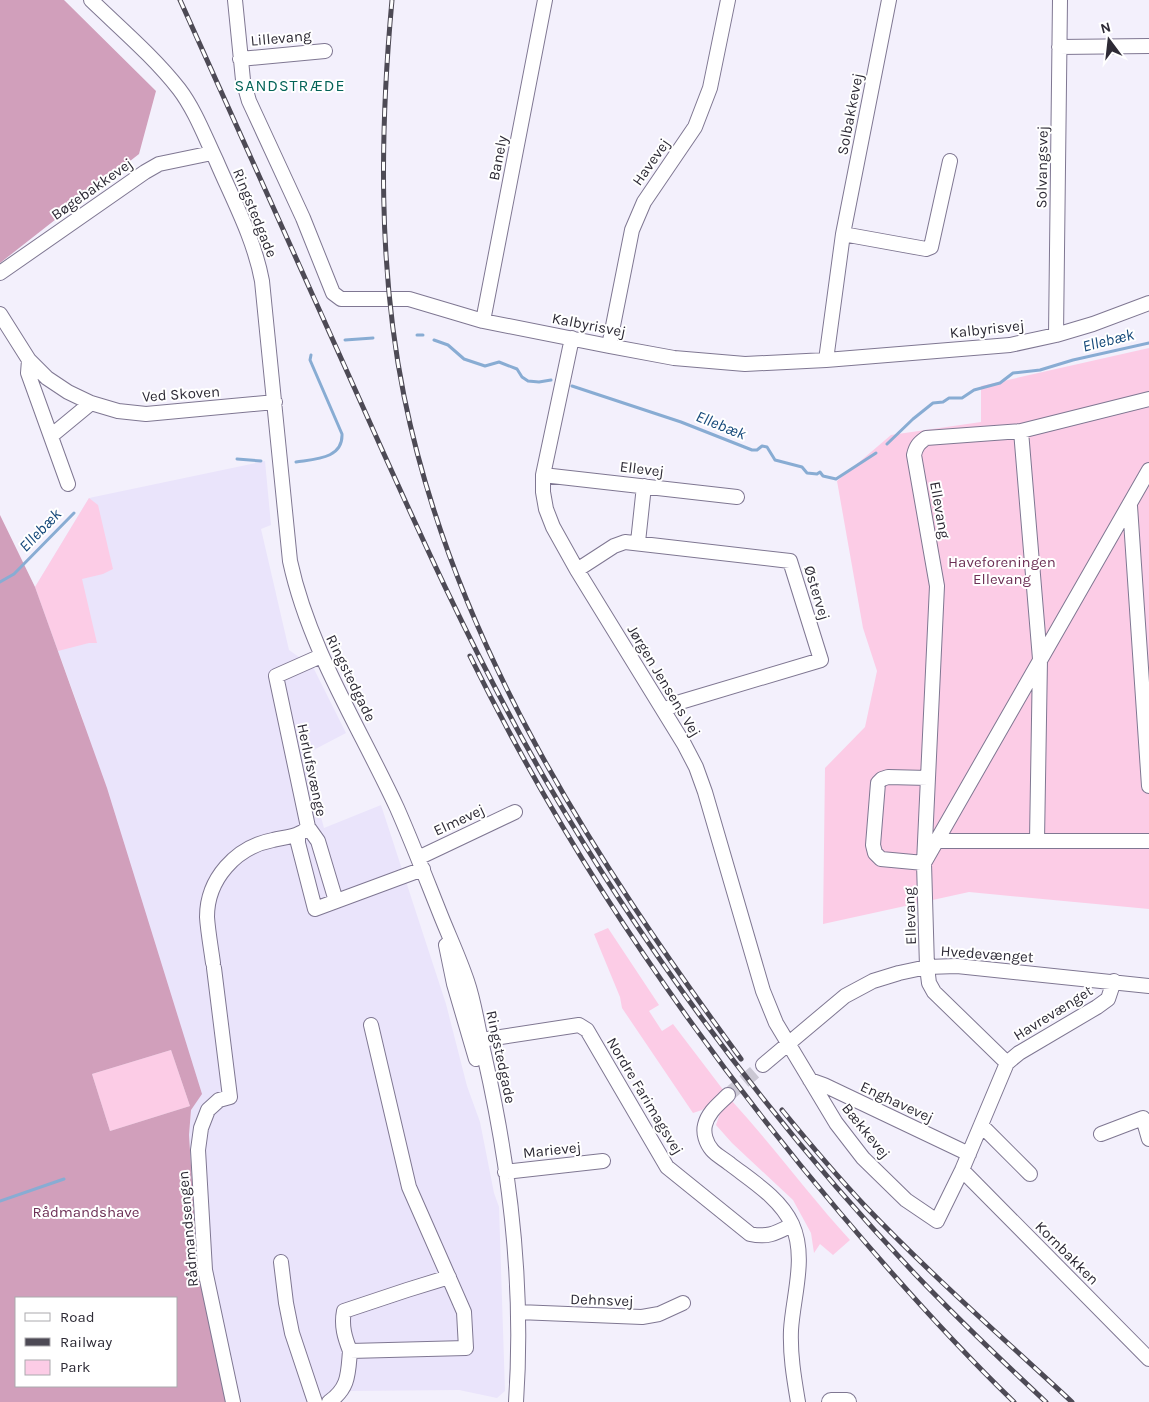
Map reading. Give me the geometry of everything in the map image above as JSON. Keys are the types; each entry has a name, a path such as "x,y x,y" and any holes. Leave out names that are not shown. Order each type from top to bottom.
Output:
{"main road":[{"path":"831,1402 847,1402"}],"street":[{"name":"Ringstedgade","path":"91,0 181,91 190,106 248,231 259,266 275,402 290,561 302,610 321,656 392,797 420,863 467,981 481,1040 495,1104 514,1253 518,1312 516,1402"},
{"name":"Kalbyrisvej","path":"235,0 243,80 249,101 303,218 333,293 341,298 409,299 483,321 609,346 674,358 745,364 826,360 1010,345 1094,324 1149,303"},
{"name":"Banely","path":"483,321 545,0"},
{"name":"Havevej","path":"609,346 632,230 644,202 696,127 710,88 728,0"},
{"name":"Solbakkevej","path":"826,360 843,234 889,0"},
{"name":"Solvangsvej","path":"1056,335 1060,0"},
{"path":"1059,48 1149,46"},
{"name":"Lillevang","path":"240,58 325,51"},
{"name":"Bøgebakkevej","path":"0,273 159,164 212,153"},
{"path":"843,234 926,249 931,246 950,161"},
{"name":"Ved Skoven","path":"0,314 29,360 47,378 68,392 91,403 118,411 146,414 275,402"},
{"name":"Jørgen Jensens Vej","path":"572,338 543,475 546,509 553,527 577,570 684,744 705,792 763,991 776,1023 788,1044"},
{"name":"Ved Skoven","path":"29,360 28,373 68,484"},
{"name":"Ellevang","path":"1007,1063 934,992 930,983 924,864 937,586 914,455 915,448 926,438 1021,431 1149,399"},
{"path":"51,436 91,403"},
{"path":"1021,431 1040,659 1037,841"},
{"path":"928,778 888,777 882,778 878,784 873,845 875,853 882,860 924,864 1149,470"},
{"name":"Ellevej","path":"543,475 737,497"},
{"path":"638,542 644,486"},
{"path":"1130,506 1149,786"},
{"name":"Østervej","path":"577,570 614,546 625,542 790,561 821,660 677,703 664,711"},
{"name":"Herlufsvænge","path":"230,1097 207,918 210,894 221,872 230,862 252,846 303,831 276,676 321,656"},
{"name":"Elmevej","path":"303,831 298,843 315,909 389,882 514,812"},
{"path":"303,831 318,841 336,901"},
{"path":"937,841 1149,842"},
{"path":"438,910 454,984 499,1137"},
{"name":"Hvedevænget","path":"764,1065 845,996 873,981 928,967 957,966 1149,986"},
{"name":"Havrevænget","path":"937,1221 962,1170 1007,1063 1019,1053 1097,1008 1108,998 1114,981"},
{"path":"350,1351 466,1348 464,1312 409,1187 371,1025"},
{"name":"Nordre Farimagsvej","path":"481,1040 579,1026 587,1030 668,1167 750,1234 769,1236 792,1225"},
{"name":"Bækkevej","path":"788,1044 836,1123 863,1158 906,1200 937,1221"},
{"name":"Enghavevej","path":"810,1080 968,1154"},
{"path":"728,1095 711,1112 705,1125 705,1138 712,1150 771,1196 784,1211 792,1225 798,1248 798,1287 791,1329 791,1361 798,1402"},
{"name":"Rådmandsengen","path":"230,1097 219,1100 208,1110 201,1128 198,1150 205,1270 234,1402"},
{"path":"1101,1134 1143,1118 1149,1139"},
{"path":"981,1125 1030,1174"},
{"name":"Marievej","path":"505,1172 603,1161"},
{"name":"Kornbakken","path":"962,1170 1149,1359"},
{"path":"281,1262 292,1332 315,1402"},
{"path":"329,1402 340,1393 346,1384 350,1351 344,1335 342,1320 344,1311 449,1278"},
{"name":"Dehnsvej","path":"518,1312 642,1318 660,1314 682,1303"}],"shaded area":[{"path":"265,461 271,525 261,529 289,650 313,667 346,733 304,755 324,828 381,805 446,1004 467,1086 480,1122 494,1193 499,1207 505,1391 497,1398 459,1390 351,1391 337,1402 226,1402 198,1273 189,1135 191,1110 82,717 35,587 89,498"}],"green space":[{"path":"0,0 64,0 156,91 139,154 0,263"},
{"name":"Haveforeningen Ellevang","path":"1149,348 1149,909 969,892 823,924 825,768 865,727 877,671 863,628 837,481 891,435 981,422 981,386"},
{"path":"89,498 98,505 113,569 103,574 82,579 97,643 89,643 58,651 35,587"},
{"name":"Rådmandshave","path":"0,515 35,587 107,788 202,1094 191,1110 189,1135 198,1273 226,1402 0,1402","holes":["171,1050 190,1106 110,1131 92,1074"]},
{"path":"608,928 659,1005 649,1011 662,1031 673,1024 724,1091 702,1110 693,1113 622,1008 620,997 594,934"},
{"path":"171,1050 190,1106 110,1131 92,1074"},
{"path":"732,1101 850,1240 833,1255 820,1244 814,1253 811,1233 793,1200 732,1143 716,1125 720,1113"}],"waterway":[{"name":"Ellebæk","path":"417,335 423,335"},
{"name":"Ellebæk","path":"345,340 373,338"},
{"name":"Ellebæk","path":"434,340 448,345 464,359 485,366 499,362 517,369 522,377 528,381 551,380"},
{"name":"Ellebæk","path":"887,444 933,403 943,402 949,398 962,398 974,390 1000,383 1013,373 1040,370 1073,360 1149,343"},
{"name":"Ellebæk","path":"296,462 319,458 333,453 341,442 342,434 310,360 311,355"},
{"name":"Ellebæk","path":"572,386 681,422 752,450 757,450 762,446 767,447 775,460 802,467 807,473 817,474 820,472 823,476 836,479 876,453"},
{"name":"Ellebæk","path":"237,459 261,461"},
{"name":"Ellebæk","path":"0,582 14,574 74,513"},
{"path":"0,1201 64,1179"}],"tunnel":[{"path":"728,1095 763,1065"}],"railway":[{"path":"180,0 402,493 470,638 519,733 585,845 670,974 763,1098 812,1158 915,1274 979,1339 1046,1402"},
{"path":"392,0 385,99 384,149 384,199 389,298 404,396 427,487 457,576 494,662 536,746 583,827 633,906 741,1059"},
{"path":"470,656 508,731 549,804 638,946 686,1015 787,1149 841,1214 925,1310 1014,1402"},
{"path":"782,1110 866,1207 916,1257 1072,1402"}],"district":[{"name":"SANDSTRÆDE","path":"290,85"}]}
